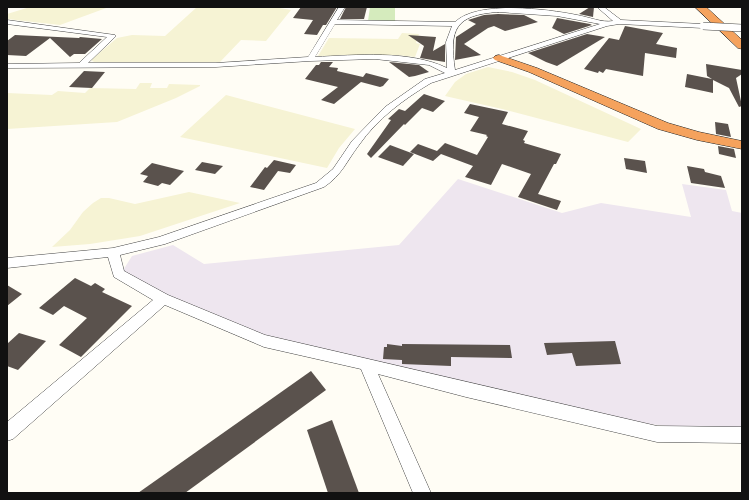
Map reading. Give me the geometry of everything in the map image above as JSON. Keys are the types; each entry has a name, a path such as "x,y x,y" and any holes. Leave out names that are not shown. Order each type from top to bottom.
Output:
{"highway":[{"path":"700,7 742,46"},
{"path":"711,7 742,37"},
{"path":"504,56 522,67 533,70 663,126 696,136 742,145"}],"street":[{"path":"310,59 342,7"},
{"path":"470,7 489,11"},
{"path":"600,7 619,22"},
{"path":"452,72 448,46 451,32 456,24 471,14 489,11 526,9 570,16 606,24"},
{"path":"7,22 113,36 82,65"},
{"path":"334,22 456,24"},
{"path":"7,263 113,252 161,241 320,185 336,174 354,144 401,99 428,80 452,72 606,24 619,22 742,28"},
{"path":"7,66 216,65 310,59 395,58 431,62 452,72"},
{"path":"113,252 118,274 164,299 264,341 657,434 742,435"},
{"path":"7,434 164,299"},
{"path":"366,364 422,493"}],"shaded area":[{"path":"30,7 109,7 60,25 7,19 7,14"},
{"path":"197,7 274,7 291,10 266,41 241,40 220,62 94,62 91,60 117,38 132,35 165,36"},
{"path":"402,33 419,34 416,43 420,44 415,57 396,55 318,56 329,38 398,39"},
{"path":"488,67 512,72 535,80 641,129 628,142 502,109 445,96 455,82 466,74"},
{"path":"140,83 152,83 150,88 167,88 169,84 200,86 176,98 117,122 7,129 7,93 52,95 58,91 85,93 90,88 136,89"},
{"path":"226,95 355,129 339,148 327,168 180,137"},
{"path":"458,179 562,213 601,203 691,217 682,184 726,190 732,211 742,213 742,429 689,428 638,423 268,337 168,297 122,272 132,256 173,245 204,264 399,245"},
{"path":"189,192 240,203 140,236 90,244 52,247 70,230 83,212 101,198 109,198 135,204"}],"green space":[{"path":"370,7 395,7 395,22 368,21"}],"building":[{"path":"301,7 337,7 326,25 323,25 317,35 304,34 313,20 293,18"},
{"path":"346,7 367,7 364,19 340,19"},
{"path":"590,7 594,7 593,17 579,14"},
{"path":"484,15 524,15 538,22 505,31 494,26 488,28 464,44 481,55 455,60 456,37 476,24 468,20"},
{"path":"557,18 592,25 564,34 552,28"},
{"path":"625,26 663,33 656,44 677,48 676,58 645,53 643,76 606,69 603,73 599,71 598,73 584,69 609,38 619,40"},
{"path":"587,34 605,37 557,66 528,53"},
{"path":"15,35 102,39 85,54 74,54 70,57 50,38 26,56 7,55 7,41"},
{"path":"408,35 436,37 433,51 445,44 445,62 420,58 424,46"},
{"path":"321,62 333,62 329,67 338,68 337,71 363,77 366,73 389,79 383,86 380,87 361,82 334,104 321,100 338,87 305,79 316,65 319,65"},
{"path":"389,62 419,65 429,72 409,77"},
{"path":"706,64 742,70 742,74 736,78 742,106 739,107 729,88 713,80 713,93 685,87 687,74 712,79 707,76"},
{"path":"84,71 105,72 92,88 69,87"},
{"path":"424,94 445,101 433,112 422,108 371,158 367,154 391,120 388,119 399,109 405,111"},
{"path":"470,104 508,112 502,124 528,131 523,140 525,141 524,143 561,154 538,194 561,201 557,210 518,197 531,174 502,164 491,185 465,177 473,166 441,154 433,161 410,152 418,144 437,151 445,143 477,155 488,137 486,136 487,135 470,131 479,117 464,113"},
{"path":"715,122 728,124 731,137 716,134"},
{"path":"390,145 414,154 403,166 378,157"},
{"path":"718,146 734,149 736,158 719,154"},
{"path":"624,158 645,161 647,173 626,169"},
{"path":"274,160 296,165 290,173 278,171 264,190 250,187 265,167 267,168"},
{"path":"202,162 223,166 215,174 195,170"},
{"path":"152,163 184,171 170,185 162,183 158,186 143,182 148,176 140,174"},
{"path":"687,166 704,169 705,172 721,176 725,188 691,183"},
{"path":"75,278 91,286 95,283 105,289 102,292 132,306 81,357 59,345 87,318 64,306 53,315 39,308"},
{"path":"7,285 22,294 7,306"},
{"path":"19,333 46,341 18,370 7,366 7,344"},
{"path":"615,341 621,364 576,366 572,353 547,355 544,343"},
{"path":"387,344 402,346 402,344 510,345 512,358 451,357 451,366 402,364 402,360 383,359 384,347 387,347"},
{"path":"311,371 326,390 185,493 138,493"},
{"path":"332,420 359,493 328,493 307,430"}]}
